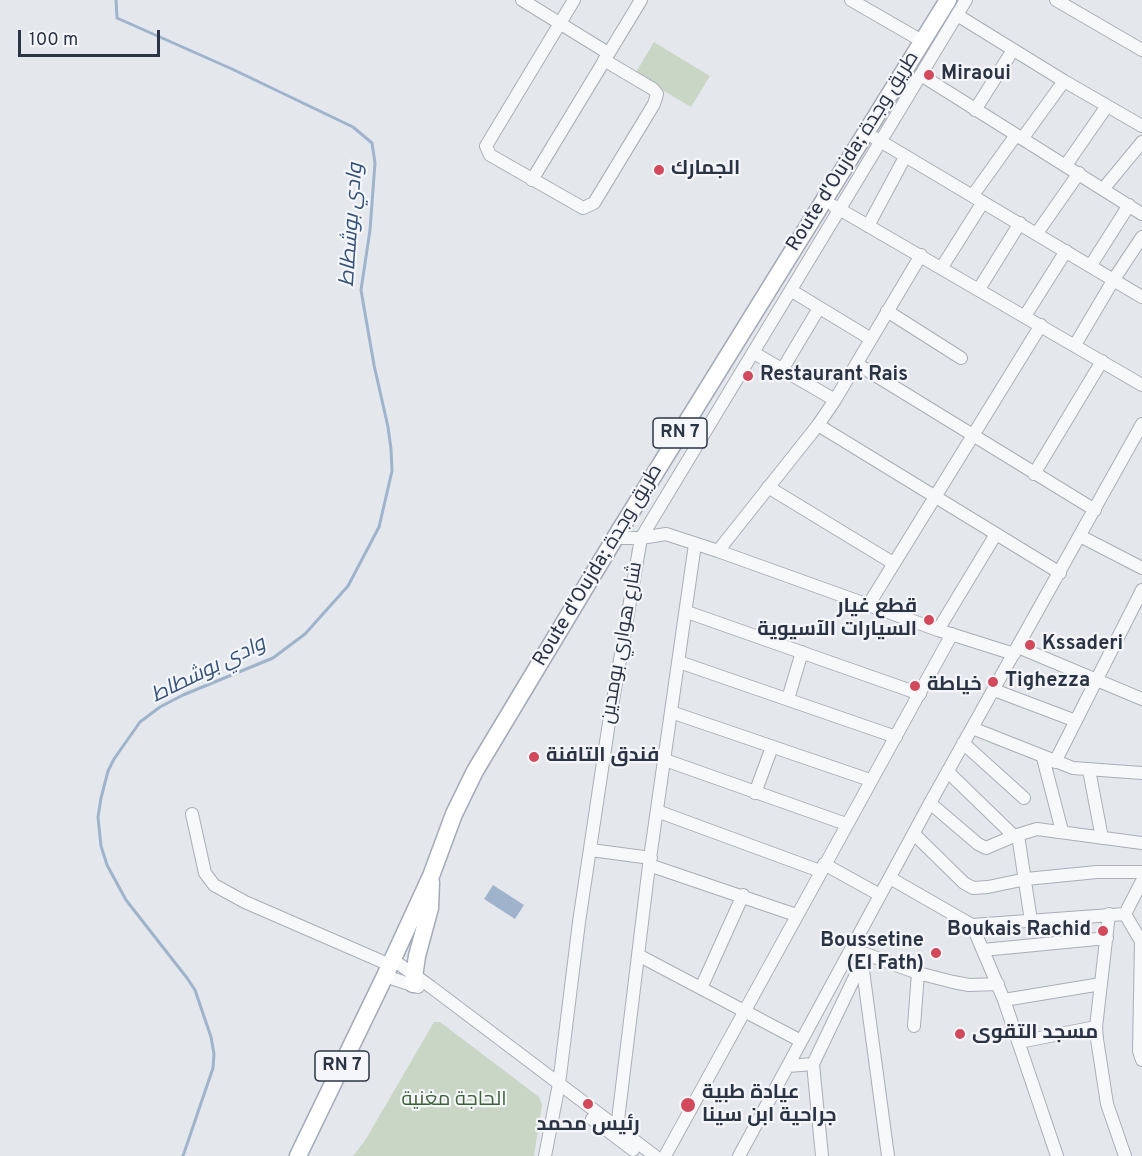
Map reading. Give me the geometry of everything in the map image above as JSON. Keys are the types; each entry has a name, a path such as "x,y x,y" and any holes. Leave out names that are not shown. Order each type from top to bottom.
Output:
{"main road":[{"name":"Route d'Oujda; طريق وجدة","path":"298,1156 431,876 454,814 475,771 615,538 824,200 874,137 922,41 948,0"},
{"path":"414,980 420,944 430,908 431,876"}],"street":[{"path":"522,0 559,24 655,90 657,94 656,101 648,115 590,206 586,208 579,207 490,155 486,146 559,24 574,0"},
{"path":"532,180 642,0"},
{"path":"851,0 922,41"},
{"name":"شارع هواري بومدين","path":"545,1156 558,1088 579,922 608,729 641,538 792,291 840,208 874,137 921,75 966,0"},
{"path":"1056,0 1142,51"},
{"path":"957,15 1142,126"},
{"path":"975,110 1013,50"},
{"path":"921,75 1142,213"},
{"path":"942,267 978,199 1019,137 1064,81"},
{"path":"1066,165 1107,106"},
{"path":"874,137 1142,297"},
{"path":"1104,188 1142,142"},
{"path":"868,226 905,157"},
{"path":"1037,233 1080,173"},
{"path":"824,200 1142,384"},
{"path":"1090,265 1129,205"},
{"path":"979,289 1020,223"},
{"path":"1075,345 1142,237"},
{"path":"1025,316 1066,251"},
{"path":"718,551 835,400 921,255"},
{"path":"792,291 871,339"},
{"path":"782,370 819,308"},
{"path":"887,311 961,358"},
{"path":"869,604 1041,325"},
{"path":"754,353 835,400"},
{"path":"1034,474 1102,362"},
{"path":"857,364 1095,510"},
{"path":"818,424 1060,573"},
{"path":"822,1156 813,1064 859,955 880,895 1142,424"},
{"path":"768,488 893,563"},
{"path":"654,515 666,534"},
{"path":"615,538 641,538 666,534 938,630 1016,651 1142,699"},
{"path":"938,630 996,534"},
{"path":"1080,536 1142,568"},
{"path":"617,1128 650,861 695,544"},
{"path":"1055,762 1142,590"},
{"path":"687,612 920,694"},
{"path":"665,1156 952,634"},
{"path":"788,699 802,652"},
{"path":"679,662 896,737"},
{"path":"994,690 1076,721"},
{"path":"671,712 870,780"},
{"path":"972,728 1073,768 1142,773"},
{"path":"963,743 1024,798"},
{"path":"755,793 772,747"},
{"path":"1043,758 1062,831"},
{"path":"665,760 846,824"},
{"path":"1089,770 1102,838"},
{"path":"948,772 1016,835 1026,879 1031,921"},
{"path":"930,803 983,847 990,848 1016,835 1037,830 1062,831 1142,843"},
{"path":"657,811 822,867 880,895"},
{"path":"192,814 206,873 214,885 245,902 414,980 435,998 558,1088 655,1156"},
{"path":"914,834 964,883 973,888 1026,879 1097,872 1142,872"},
{"path":"591,850 650,861 796,915"},
{"path":"890,878 972,924 1125,914"},
{"path":"1125,914 1142,881"},
{"path":"701,988 743,896"},
{"path":"1109,914 1096,1027 1107,1104 1125,1156"},
{"path":"1125,914 1140,936 1139,1051 1142,1060"},
{"path":"972,924 1004,1000 1057,1156"},
{"path":"982,950 1107,938"},
{"path":"638,955 801,1041"},
{"path":"859,955 918,973 969,985 998,984"},
{"path":"739,1156 801,1041 859,955"},
{"path":"859,955 888,1156"},
{"path":"389,967 414,980"},
{"path":"914,1026 918,973"},
{"path":"1004,1000 1101,984"},
{"path":"1019,1042 1096,1027"},
{"path":"788,1066 813,1064"},
{"path":"558,1088 638,1155"}],"green space":[{"path":"654,42 710,76 691,107 635,74"},
{"name":"الحاجة مغنية","path":"434,1022 440,1022 539,1097 542,1105 534,1156 353,1156 366,1139"}],"water":[{"path":"493,885 524,905 515,919 484,899"}],"waterway":[{"name":"وادي بوشطاط","path":"116,0 117,18 232,69 353,127 372,143 375,163 370,230 361,290 391,449 392,471 379,527 348,586 305,634 273,658 183,695 160,707 140,722 114,759 108,771 101,798 98,817 101,846 107,865 126,900 195,990 211,1037 214,1054 213,1068 183,1156"}],"place":[{"name":"Miraoui","path":"929,75"},
{"name":"الجمارك","path":"659,170"},
{"name":"Restaurant Rais","path":"748,376"},
{"name":"قطع غيار السيارات الآسيوية","path":"929,620"},
{"name":"Kssaderi","path":"1030,645"},
{"name":"Tighezza","path":"993,682"},
{"name":"خياطة","path":"915,686"},
{"name":"فندق التافنة","path":"534,757"},
{"name":"Boukais Rachid","path":"1103,931"},
{"name":"Boussetine (El Fath)","path":"936,953"},
{"name":"مسجد التقوى","path":"960,1034"},
{"name":"رئيس محمد","path":"588,1104"},
{"name":"عيادة طبية جراحية ابن سينا","path":"688,1105"}]}
